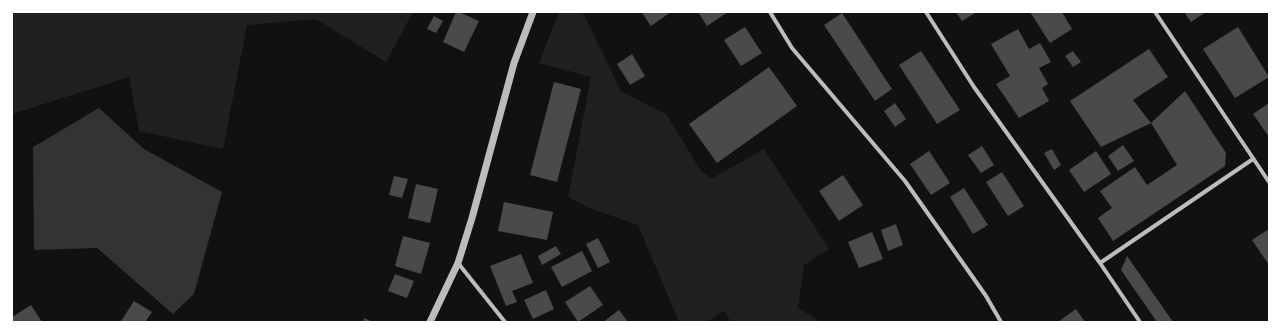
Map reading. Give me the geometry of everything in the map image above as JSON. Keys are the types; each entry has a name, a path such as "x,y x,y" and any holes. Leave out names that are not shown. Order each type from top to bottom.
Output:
{"street":[{"path":"430,322 458,263 472,218 514,63 533,12"},
{"path":"770,12 792,48 905,181 986,296 1001,322"},
{"path":"926,12 974,87 1100,263 1140,322"},
{"path":"1155,12 1269,182"},
{"path":"1100,263 1253,158"},
{"path":"458,263 505,322"}],"shaded area":[{"path":"12,12 413,12 386,62 316,19 247,25 223,149 139,131 129,77 12,114"},
{"path":"559,12 580,12 584,15 621,91 667,115 699,168 711,179 764,149 829,249 804,265 798,308 821,322 731,322 724,311 707,322 679,322 638,225 589,208 568,197 591,77 539,63"},
{"path":"99,108 144,149 222,192 194,294 173,314 97,248 34,250 33,147"}],"building":[{"path":"456,12 479,21 464,52 443,42"},
{"path":"671,12 651,26 642,13"},
{"path":"698,12 728,12 707,26"},
{"path":"956,12 977,12 962,21"},
{"path":"1030,12 1062,12 1072,29 1050,43"},
{"path":"1184,12 1206,12 1191,22"},
{"path":"842,13 892,89 875,101 824,25"},
{"path":"434,16 443,21 436,33 427,29"},
{"path":"745,27 762,53 741,66 724,40"},
{"path":"1238,27 1269,77 1235,98 1203,49"},
{"path":"1018,29 1029,49 1040,43 1051,62 1039,68 1048,84 1042,88 1049,101 1019,118 996,84 1010,76 991,44"},
{"path":"1149,49 1168,77 1133,100 1151,123 1101,147 1070,101"},
{"path":"921,51 960,110 937,124 899,65"},
{"path":"1073,51 1081,62 1073,67 1065,56"},
{"path":"632,54 645,76 630,85 617,64"},
{"path":"769,67 797,106 717,163 689,124"},
{"path":"554,82 581,89 557,182 530,175"},
{"path":"1185,91 1226,153 1225,166 1113,241 1098,218 1112,208 1100,191 1135,167 1147,185 1177,165 1151,123"},
{"path":"895,103 906,119 895,127 884,111"},
{"path":"1269,103 1269,137 1253,114"},
{"path":"1123,145 1134,161 1118,171 1108,156"},
{"path":"982,146 994,165 981,173 968,155"},
{"path":"1052,149 1061,165 1054,170 1044,153"},
{"path":"929,151 950,183 931,195 910,164"},
{"path":"1096,151 1111,174 1084,192 1069,170"},
{"path":"1002,172 1024,206 1008,216 986,182"},
{"path":"843,175 863,205 839,221 819,191"},
{"path":"394,176 408,179 402,198 389,195"},
{"path":"416,184 438,189 430,223 408,218"},
{"path":"964,188 988,225 973,234 950,197"},
{"path":"504,202 553,212 547,240 498,231"},
{"path":"896,224 903,245 888,251 881,230"},
{"path":"1269,229 1269,265 1252,240"},
{"path":"872,232 883,259 859,268 848,242"},
{"path":"403,236 430,243 421,274 395,266"},
{"path":"598,238 610,262 598,268 586,244"},
{"path":"556,246 561,254 542,265 538,256"},
{"path":"582,251 592,271 562,287 551,267"},
{"path":"521,254 533,283 512,291 517,302 506,306 490,266"},
{"path":"1127,256 1173,322 1157,322 1121,270"},
{"path":"395,274 414,281 407,298 388,291"},
{"path":"590,286 603,305 578,322 565,302"},
{"path":"546,290 554,309 533,319 524,300"},
{"path":"134,301 152,312 145,322 122,322 121,321"},
{"path":"31,305 42,322 12,322 12,317"},
{"path":"1076,309 1085,322 1058,322"},
{"path":"619,310 628,322 603,322"},
{"path":"364,318 373,322 363,322"}]}
